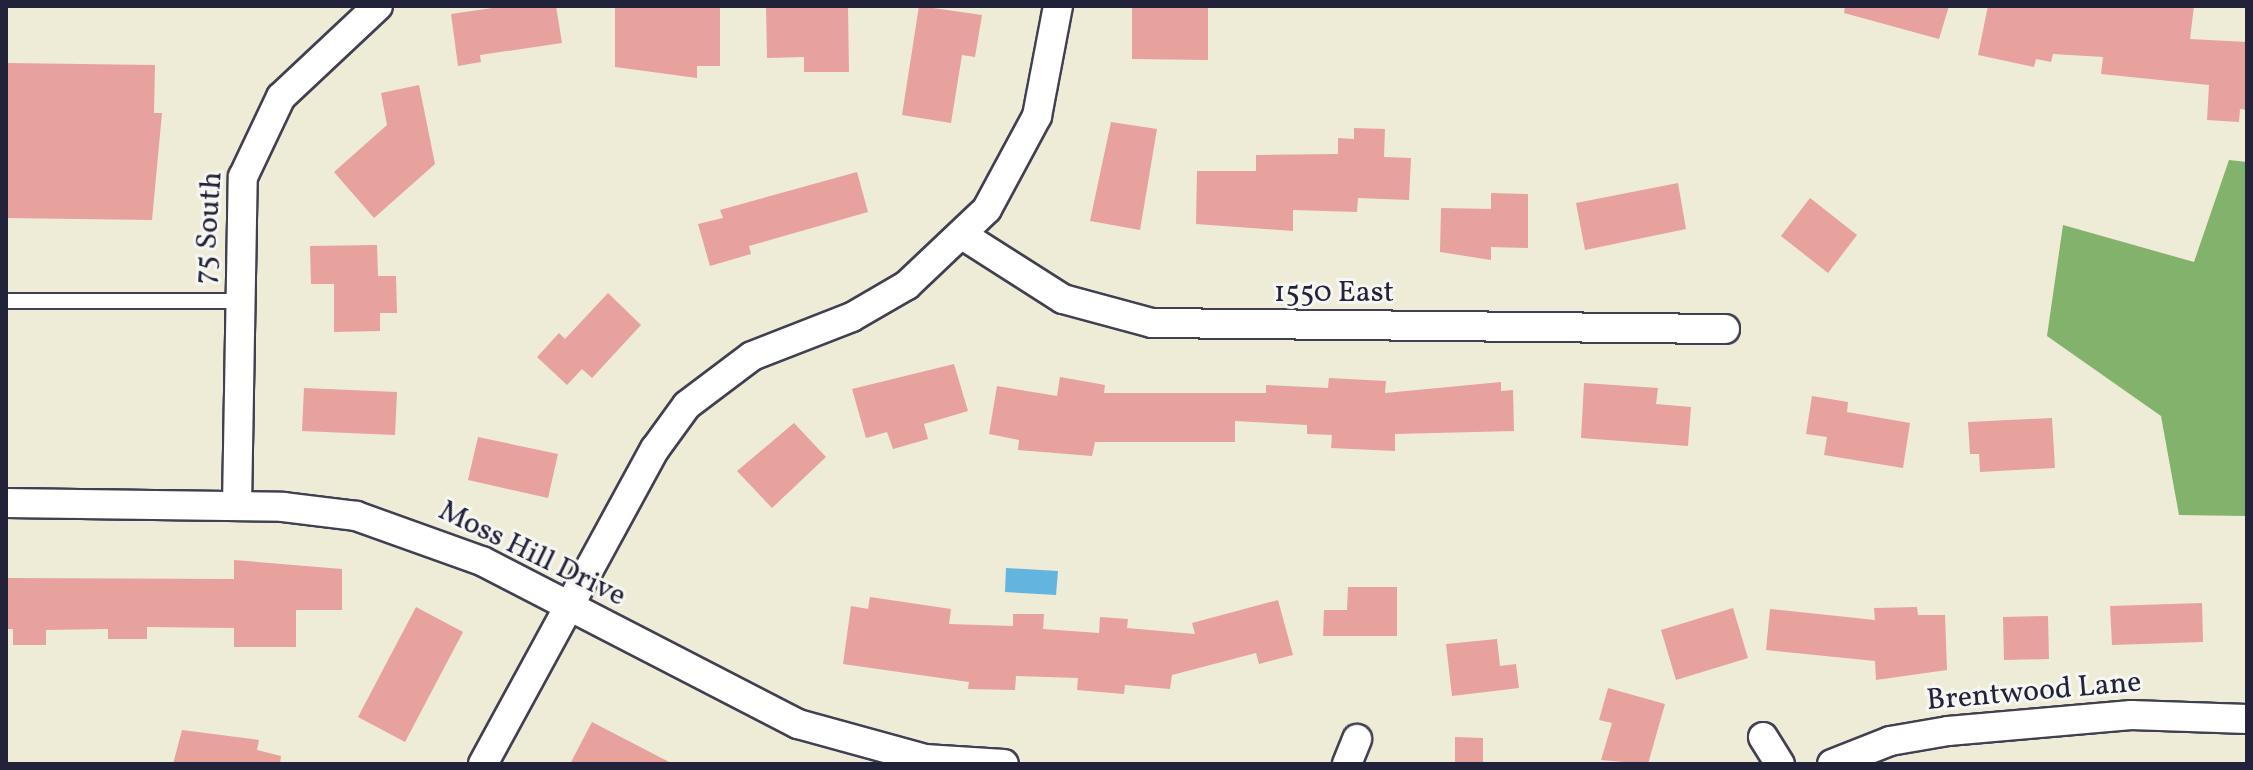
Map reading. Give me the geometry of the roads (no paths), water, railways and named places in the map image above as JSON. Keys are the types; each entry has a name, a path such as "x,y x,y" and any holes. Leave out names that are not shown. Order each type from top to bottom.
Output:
{"street":[{"name":"75 South","path":"237,506 239,200 259,133 299,75 378,6"},
{"path":"483,764 655,449 707,386 763,350 878,303 964,236 1023,150 1047,82 1058,6"},
{"name":"1550 East","path":"964,236 1063,299 1152,323 1725,329"},
{"name":"Moss Hill Drive","path":"6,503 319,510 392,527 569,607 736,699 824,734 925,759 1004,764"},
{"name":"Brentwood Lane","path":"1832,764 1890,741 1948,731 2131,715 2247,719"},
{"path":"1763,737 1780,764"}],"lane":[{"path":"6,301 237,301"}],"water":[{"path":"1006,568 1058,571 1056,595 1005,592"}]}
